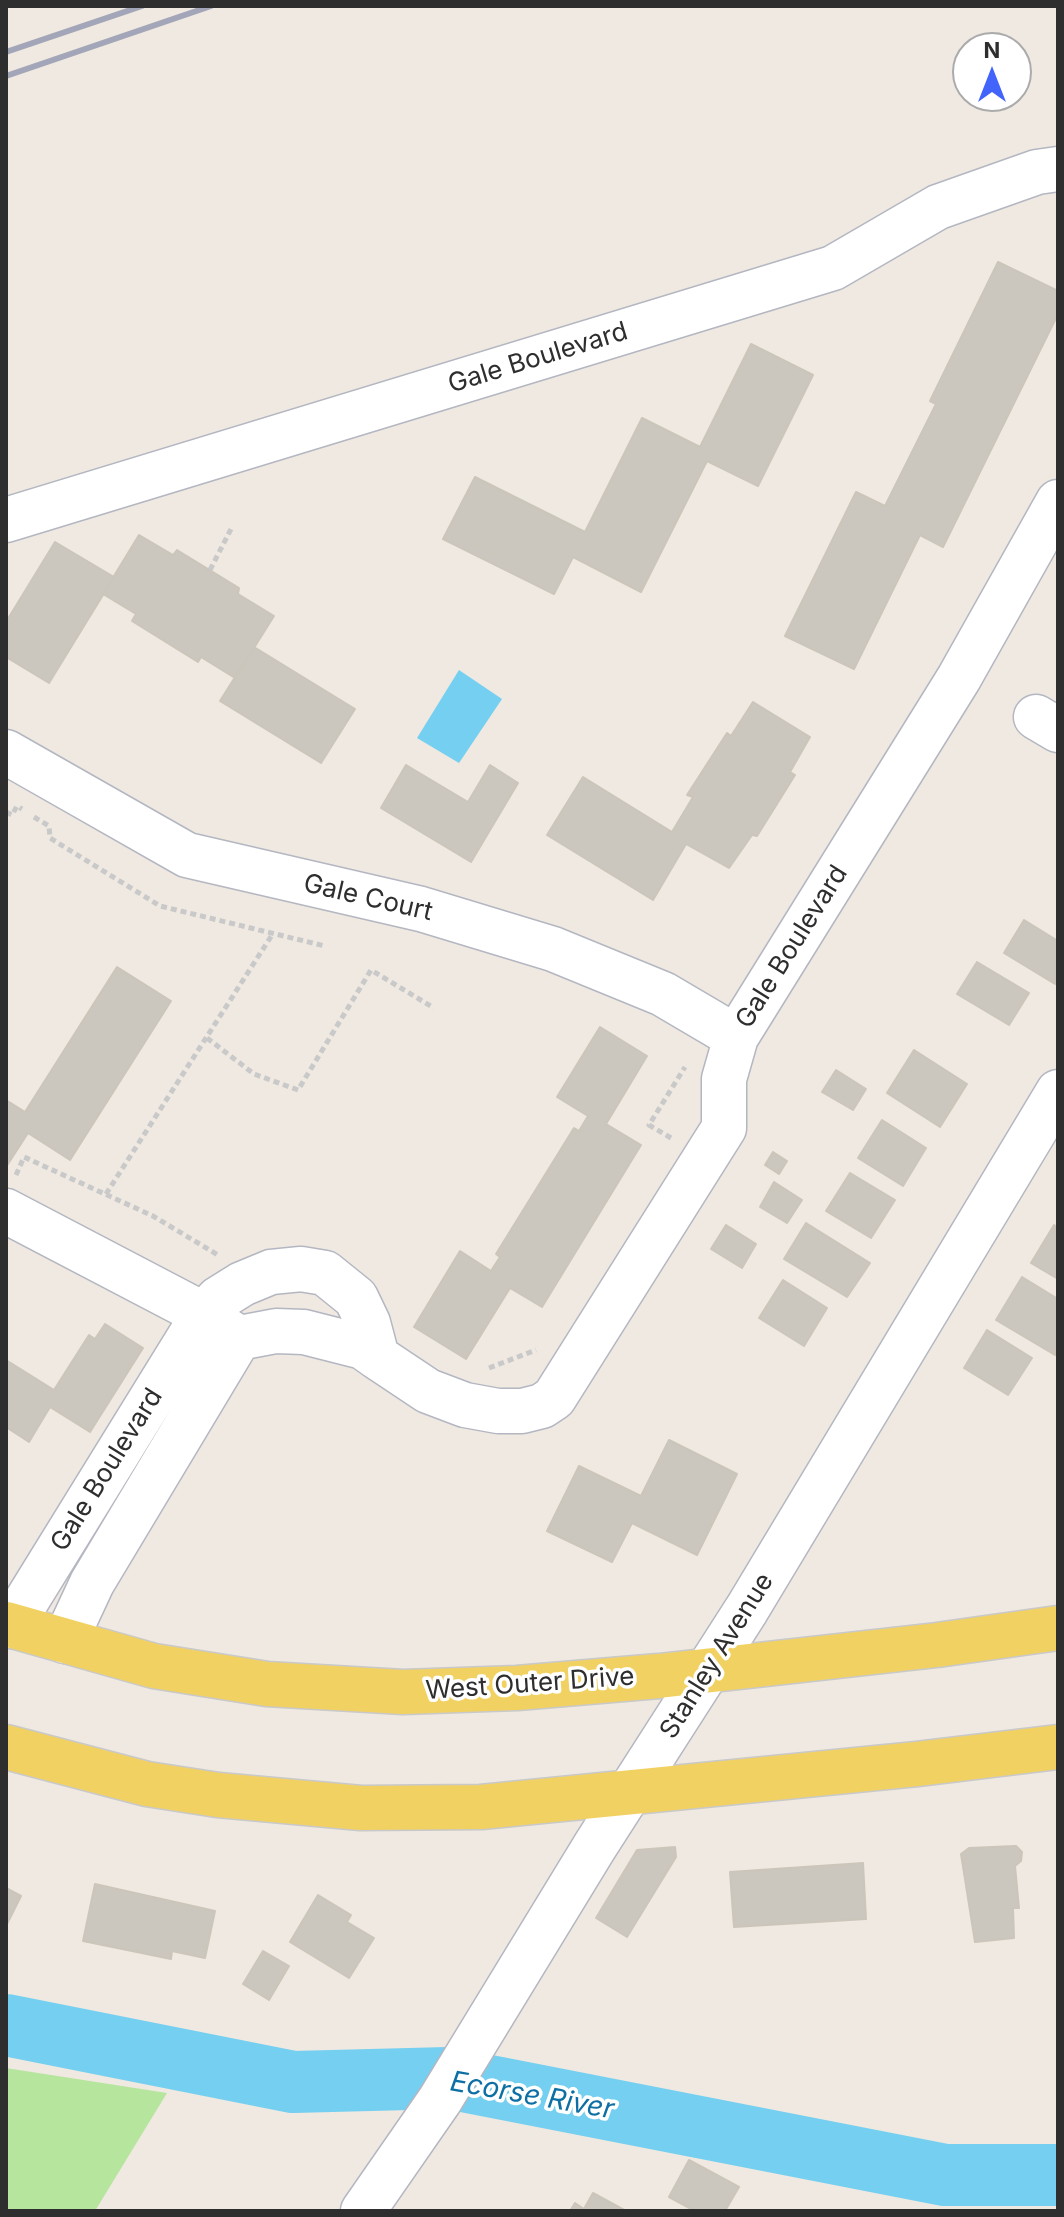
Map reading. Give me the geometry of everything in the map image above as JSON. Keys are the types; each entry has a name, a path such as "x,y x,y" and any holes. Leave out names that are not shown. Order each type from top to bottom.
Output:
{"main road":[{"name":"West Outer Drive","path":"8,1625 154,1666 267,1684 403,1692 517,1688 937,1645 1058,1628"},
{"path":"6,1747 147,1784 290,1803 361,1808 481,1807 1058,1747"}],"street":[{"name":"Gale Boulevard","path":"6,520 833,268 938,207 1037,172 1058,169"},
{"name":"Gale Boulevard","path":"221,1326 304,1332 363,1347 428,1391 465,1405 498,1411 522,1411 542,1406 554,1398 724,1128 724,1079 736,1037 959,678 1058,502"},
{"name":"Gale Court","path":"6,752 187,855 421,909 553,949 663,994 736,1037"},
{"name":"Stanley Avenue","path":"363,2211 440,2100 708,1669 1058,1092"},
{"path":"8,1199 221,1326"},
{"name":"Gale Boulevard","path":"65,1641 221,1326 218,1299 242,1284 271,1272 301,1269 325,1273 356,1298 368,1323 377,1357"},
{"name":"Gale Boulevard","path":"8,1625 221,1326"}],"path":[{"path":"210,570 231,529"},
{"path":"6,812 12,815 17,806 49,826 50,838 160,906 325,946"},
{"path":"106,1194 272,935"},
{"path":"207,1038 254,1074 298,1090 371,970 434,1008"},
{"path":"676,1141 649,1125 688,1061"},
{"path":"8,1199 24,1157 153,1216 230,1263"},
{"path":"480,1367 495,1368 539,1349"}],"green space":[{"path":"6,2068 167,2093 95,2211 6,2211"}],"water":[{"path":"459,670 502,699 459,763 417,738"}],"building":[{"path":"998,262 1058,291 1058,314 943,547 920,535 854,669 785,636 856,492 885,506 936,404 930,401"},
{"path":"751,344 813,375 758,486 707,461 641,592 573,557 554,594 443,539 475,477 585,532 642,418 700,447"},
{"path":"139,535 173,555 177,550 239,588 238,594 274,616 235,678 201,657 198,662 132,621 136,614 103,594"},
{"path":"55,542 114,577 49,683 6,657 6,622"},
{"path":"254,647 355,709 321,763 220,701"},
{"path":"753,702 810,737 790,772 795,775 757,836 752,835 729,868 686,844 653,900 547,835 583,777 672,832 693,797 687,795 727,733 731,736"},
{"path":"406,765 468,802 490,765 518,783 471,862 381,808"},
{"path":"1024,920 1058,941 1055,984 1004,953"},
{"path":"977,962 1029,993 1009,1025 957,994"},
{"path":"117,967 171,1001 70,1160 28,1133 6,1167 6,1100 25,1112"},
{"path":"600,1027 647,1056 606,1124 641,1145 542,1307 510,1288 466,1359 414,1327 460,1251 491,1271 500,1257 496,1254 574,1128 579,1131 588,1116 557,1097"},
{"path":"914,1050 967,1084 940,1127 887,1093"},
{"path":"836,1070 866,1089 853,1110 822,1092"},
{"path":"882,1120 926,1148 903,1186 858,1158"},
{"path":"773,1152 787,1161 779,1174 765,1165"},
{"path":"850,1173 895,1200 871,1238 826,1211"},
{"path":"774,1182 802,1200 787,1223 760,1207"},
{"path":"806,1223 870,1263 847,1297 784,1259"},
{"path":"726,1225 756,1244 742,1268 711,1249"},
{"path":"1054,1225 1058,1228 1058,1279 1031,1263"},
{"path":"1022,1277 1058,1299 1058,1349 1055,1355 996,1320"},
{"path":"783,1280 827,1308 804,1346 759,1318"},
{"path":"105,1324 143,1348 90,1432 50,1407 29,1442 6,1427 6,1360 54,1390 89,1335 95,1339"},
{"path":"987,1330 1032,1358 1008,1395 964,1368"},
{"path":"669,1440 737,1474 697,1555 632,1523 612,1562 547,1531 579,1466 641,1496"},
{"path":"1016,1846 1022,1852 1021,1861 1015,1866 1019,1908 1013,1908 1014,1938 975,1942 961,1854 969,1848"},
{"path":"675,1847 676,1857 627,1937 596,1918 637,1850"},
{"path":"863,1863 866,1919 734,1927 730,1872"},
{"path":"95,1884 215,1911 205,1958 172,1951 171,1959 83,1941"},
{"path":"6,1888 21,1896 6,1926"},
{"path":"318,1895 351,1915 347,1922 374,1938 349,1978 290,1942"},
{"path":"263,1951 289,1966 269,2000 243,1984"},
{"path":"689,2160 739,2187 725,2211 695,2211 669,2197"},
{"path":"593,2193 626,2211 570,2211 575,2203 584,2209"}],"waterway":[{"name":"Ecorse River","path":"6,2025 293,2082 448,2078 945,2175 1058,2175"}],"railway":[{"path":"6,52 142,6"},
{"path":"6,76 211,6"}]}
